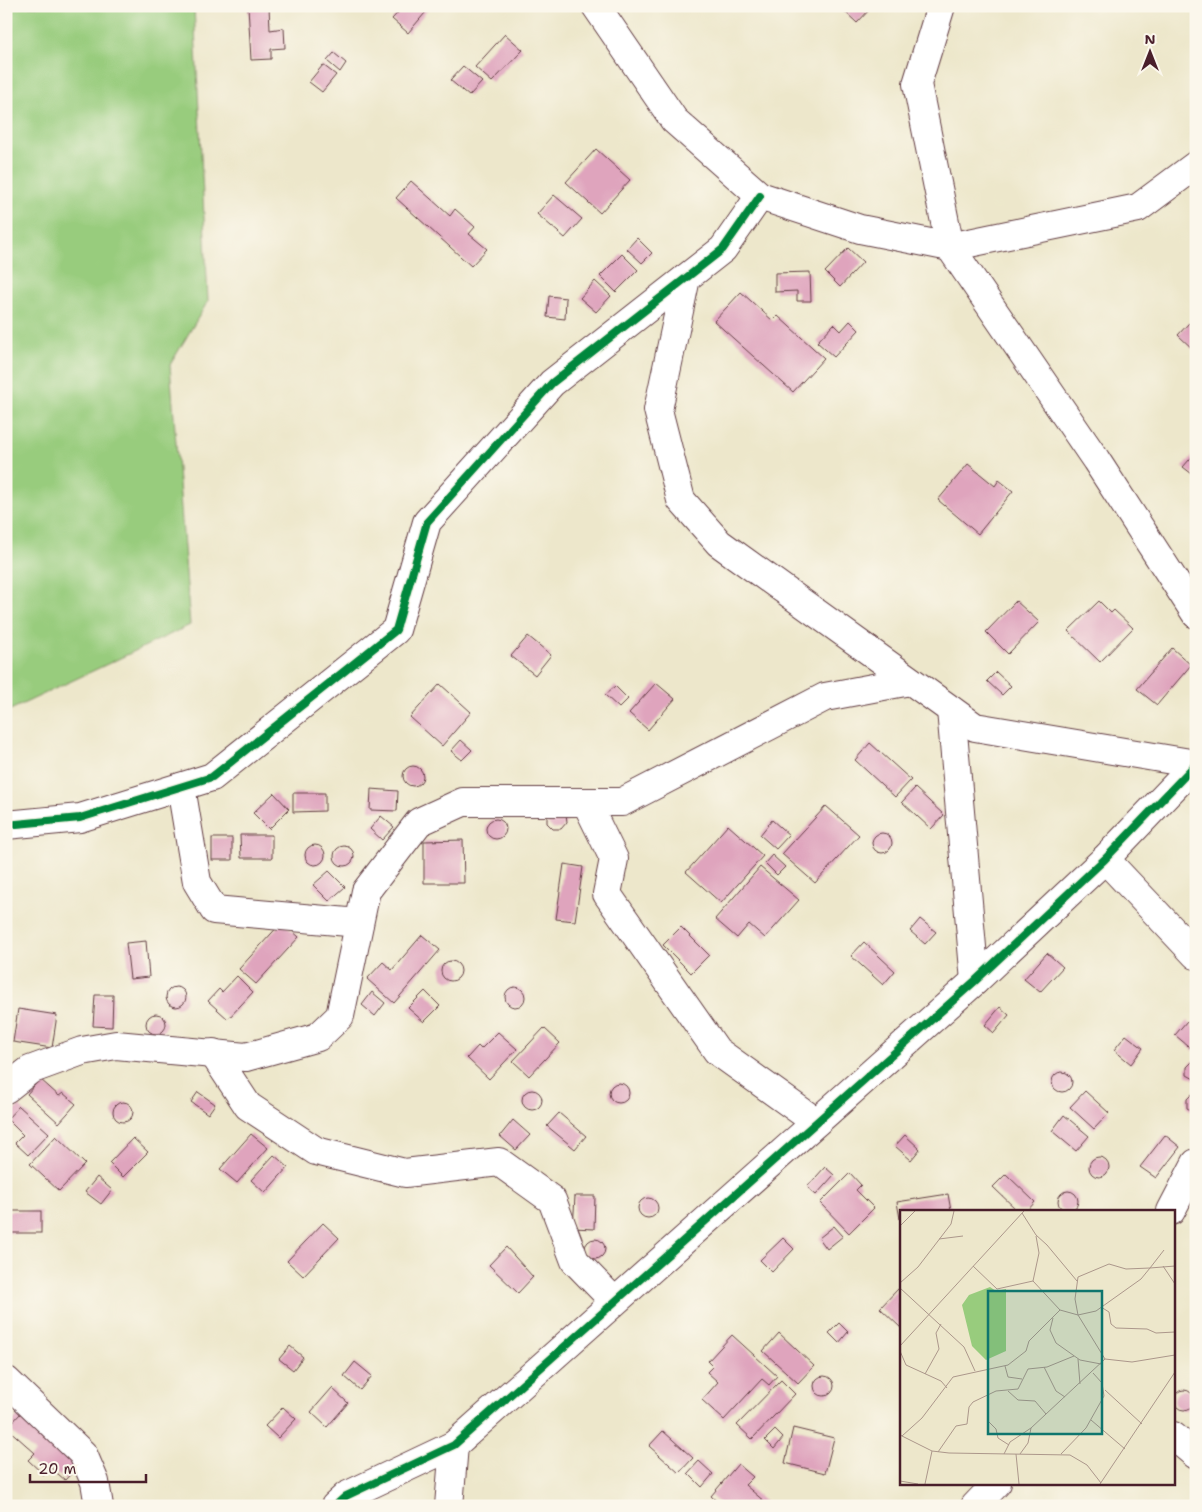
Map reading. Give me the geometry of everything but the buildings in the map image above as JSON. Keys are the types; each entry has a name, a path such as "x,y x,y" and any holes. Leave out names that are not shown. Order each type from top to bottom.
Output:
{"street":[{"path":"596,6 674,120 760,196 860,229 950,247 1138,208 1195,167"},
{"path":"941,6 916,84 950,247 1096,460 1196,614"},
{"path":"6,825 80,818 212,777 396,630 427,522 552,383 723,249 760,196"},
{"path":"686,278 658,410 681,500 719,543 974,727 1196,764"},
{"path":"6,1089 30,1070 82,1052 116,1045 246,1057 318,1037 340,1016 366,890 419,822 463,802 622,802 825,697 910,681"},
{"path":"951,710 974,981"},
{"path":"335,1506 346,1496 454,1445 974,981 1105,859 1196,764"},
{"path":"181,787 196,882 214,910 358,923"},
{"path":"586,802 614,859 607,894 717,1052 816,1122"},
{"path":"1105,859 1196,955"},
{"path":"213,1053 248,1106 316,1151 405,1172 499,1162 552,1200 575,1261 614,1301"},
{"path":"1172,1210 1196,1163"},
{"path":"6,1381 83,1454 95,1482 99,1506"},
{"path":"1174,1437 1196,1455"},
{"path":"450,1506 454,1445"},
{"path":"975,1506 996,1484"}],"green space":[{"path":"6,6 194,6 208,301 170,365 190,625 6,712"}],"cycle path":[{"path":"6,825 80,818 212,777 396,630 427,522 552,383 723,249 760,196"},
{"path":"335,1506 346,1496 454,1445 975,981 1105,859 1196,764"}]}
